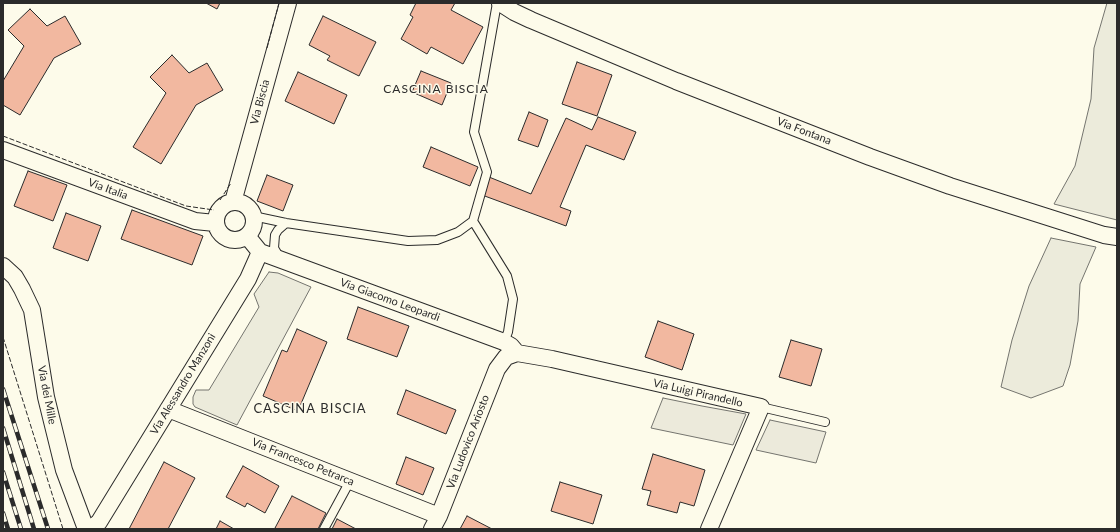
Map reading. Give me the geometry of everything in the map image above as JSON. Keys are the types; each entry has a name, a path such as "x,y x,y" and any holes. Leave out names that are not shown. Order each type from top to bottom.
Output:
{"street":[{"name":"Via Biscia","path":"233,202 288,3"},
{"name":"Via Fontana","path":"500,3 531,20 668,78 870,157 958,189 1104,235 1117,237"},
{"name":"Via Italia","path":"3,150 195,221 215,223"},
{"path":"240,202 246,205 253,216 253,227 247,236 242,240 230,240 220,234 215,223 218,211 227,203 240,202"},
{"path":"247,236 260,252"},
{"name":"Via Giacomo Leopardi","path":"260,252 509,351"},
{"name":"Via Alessandro Manzoni","path":"90,529 99,522 248,279 260,252"},
{"name":"Via dei Mille","path":"3,266 19,283 32,310 46,397 60,455 86,529"},
{"name":"Via Luigi Pirandello","path":"509,351 552,359 761,407"},
{"name":"Via Ludovico Ariosto","path":"436,522 497,369 509,351"},
{"path":"709,529 761,407"},
{"name":"Via Francesco Petrarca","path":"168,408 350,481 436,522"}],"lane":[{"path":"253,216 286,223 408,241 437,240 458,232 473,221 487,172 474,132 497,3"},
{"path":"473,221 507,276 513,299 508,332 509,351"},
{"path":"282,260 274,248 275,235 286,223"},
{"path":"761,407 825,422"},
{"path":"324,529 350,481"}],"shaded area":[{"path":"1107,3 1117,3 1117,220 1054,204 1075,166 1091,99 1094,48"},
{"path":"1051,238 1096,247 1080,284 1078,321 1070,365 1063,386 1031,398 1001,387 1012,340 1029,286"},
{"path":"269,272 278,273 311,287 237,425 195,407 193,404 193,397 196,390 209,390 259,307 254,294"},
{"path":"663,398 746,414 733,445 651,428"},
{"path":"770,420 826,432 816,463 756,450"}],"building":[{"path":"206,3 220,3 217,9"},
{"path":"416,3 455,3 451,10 483,27 463,64 431,47 427,54 401,39 413,17 410,15"},
{"path":"30,9 47,26 65,16 81,44 54,58 20,115 3,105 3,81 24,46 8,30"},
{"path":"323,16 376,42 359,76 327,60 330,56 309,45"},
{"path":"172,55 189,73 207,63 223,90 196,105 161,164 133,147 166,93 150,77"},
{"path":"577,62 612,75 597,116 562,104"},
{"path":"421,71 451,83 442,105 412,92"},
{"path":"298,72 347,95 334,124 285,101"},
{"path":"529,112 548,120 538,147 518,140"},
{"path":"598,117 636,132 624,160 586,145 560,207 571,211 566,226 482,195 489,177 531,194 566,118 592,130"},
{"path":"431,147 478,167 470,186 423,167"},
{"path":"28,171 67,185 53,221 14,206"},
{"path":"267,175 293,185 283,211 257,201"},
{"path":"132,210 203,236 192,265 121,239"},
{"path":"66,213 101,226 88,261 53,248"},
{"path":"358,307 409,326 397,357 347,339"},
{"path":"658,321 694,334 682,370 645,357"},
{"path":"297,329 327,342 298,411 263,396 282,350 287,352"},
{"path":"791,340 822,349 811,386 779,377"},
{"path":"406,390 456,410 446,434 397,414"},
{"path":"653,454 705,470 694,506 680,502 677,513 647,505 651,491 642,489"},
{"path":"406,457 434,468 423,495 396,484"},
{"path":"164,462 195,478 168,529 129,529"},
{"path":"243,466 279,486 265,513 247,503 245,507 226,497"},
{"path":"560,482 602,495 593,524 551,511"},
{"path":"292,496 326,513 318,529 275,528"},
{"path":"467,516 492,529 460,529"},
{"path":"337,519 356,529 332,529"},
{"path":"220,521 234,529 216,529"}],"railway":[{"path":"3,389 48,529"},
{"path":"3,428 34,529"},
{"path":"3,472 21,529"},
{"path":"3,513 8,529"}],"fence":[{"path":"267,48 279,3"},
{"path":"3,136 186,206 214,210"},
{"path":"220,200 231,183"},
{"path":"3,337 63,529"}],"district":[{"name":"CASCINA BISCIA","path":"436,89"},
{"name":"CASCINA BISCIA","path":"310,409"}]}
